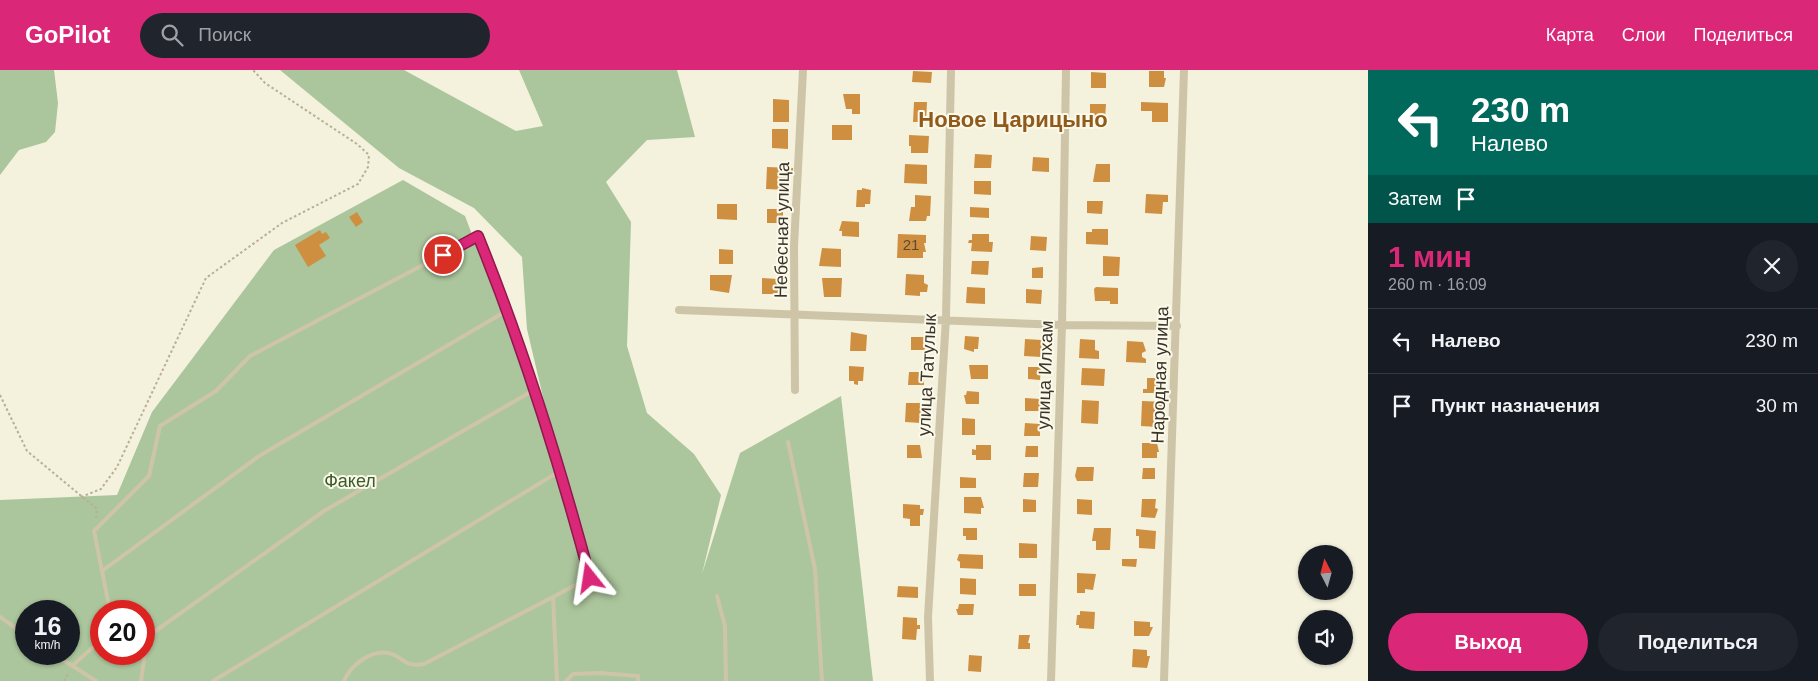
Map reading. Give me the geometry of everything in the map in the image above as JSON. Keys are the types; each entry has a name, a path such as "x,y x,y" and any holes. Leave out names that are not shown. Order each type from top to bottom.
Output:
{"street":[{"name":"Небесная улица","path":"795,390 796,313 794,246 802,70"},
{"name":"улица Татулык","path":"930,681 928,617 946,318 951,70"},
{"name":"улица Илхам","path":"1051,681 1062,325 1066,70"},
{"name":"Народная улица","path":"1164,681 1184,70"},
{"path":"679,310 946,318 1062,325 1177,326"}],"lane":[{"path":"108,600 94,531 149,476 160,426 216,391 250,356 478,236 508,310 560,471 590,578 424,664 413,666 387,653 366,657 347,673 344,681"},
{"path":"102,571 259,456 508,310"},
{"path":"141,681 147,637 324,511 534,390"},
{"path":"788,442 815,569 822,681"},
{"path":"213,681 560,471"},
{"path":"717,596 725,626 726,681"},
{"path":"553,597 556,681"},
{"path":"0,617 15,627"},
{"path":"90,650 72,666 96,681"},
{"path":"566,681 573,674 600,673 638,676 638,681"}],"path":[{"path":"82,497 101,489 117,467 206,278 282,223 358,184 368,167 369,155 356,144 264,83 253,70"},
{"path":"0,395 27,451 97,509 94,531"},
{"path":"64,681 72,666"}],"green space":[{"path":"0,70 54,70 58,103 55,132 46,142 19,150 0,175"},
{"name":"Факел","path":"280,70 404,70 516,131 543,126 519,70 677,70 695,137 647,140 606,182 631,222 627,346 647,413 694,454 721,495 702,574 740,453 841,396 873,681 0,681 0,500 117,495 152,412 274,250 403,180 465,216 559,465 527,329 522,257 474,208 399,168"}],"building":[{"path":"913,71 932,72 931,83 912,82"},
{"path":"1149,71 1164,71 1164,78 1166,78 1164,87 1149,87"},
{"path":"1091,72 1106,73 1106,88 1091,88"},
{"path":"843,94 860,94 860,114 852,114 852,109 846,109"},
{"path":"773,99 789,100 789,122 773,122"},
{"path":"914,102 927,102 926,122 913,122"},
{"path":"1141,102 1168,103 1168,122 1152,122 1152,111 1141,111"},
{"path":"1090,104 1106,104 1105,119 1090,118"},
{"path":"832,125 852,125 852,140 832,140"},
{"path":"772,129 788,129 788,149 772,148"},
{"path":"909,135 929,136 928,153 911,153"},
{"path":"975,154 992,155 991,168 974,168"},
{"path":"1033,157 1049,158 1049,172 1032,171"},
{"path":"905,164 927,165 927,184 904,183"},
{"path":"1096,164 1110,164 1110,182 1093,182"},
{"path":"767,167 793,168 793,175 788,175 787,190 766,189"},
{"path":"974,181 991,181 991,195 974,194"},
{"path":"862,188 871,190 870,204 865,204 865,207 856,207 857,190 862,190"},
{"path":"1146,194 1168,195 1168,202 1163,202 1162,214 1145,213"},
{"path":"915,195 931,196 930,216 927,216 926,221 909,221 911,207 915,207"},
{"path":"1087,201 1103,201 1102,214 1087,213"},
{"path":"717,204 737,204 737,220 717,219"},
{"path":"970,207 989,208 989,218 970,217"},
{"path":"767,209 783,209 783,223 767,223"},
{"path":"357,212 363,222 356,227 349,217"},
{"path":"842,221 859,222 859,237 842,236 842,231 839,231"},
{"path":"1092,229 1108,229 1108,245 1086,244 1086,232 1092,232"},
{"path":"320,230 322,234 326,232 330,238 319,245 326,256 308,267 295,245"},
{"path":"898,234 926,235 926,243 924,243 926,252 923,252 923,258 897,258"},
{"path":"972,234 989,234 989,242 993,242 992,252 971,251 972,243 968,243 969,240 972,240"},
{"path":"1031,236 1047,237 1046,251 1030,250"},
{"path":"822,248 841,249 841,267 819,266"},
{"path":"719,249 733,250 733,264 719,264"},
{"path":"1103,256 1120,257 1119,276 1103,276"},
{"path":"972,261 989,261 988,275 971,274"},
{"path":"1043,267 1043,278 1032,278 1032,268"},
{"path":"906,274 924,275 924,283 928,285 927,292 920,292 920,296 905,295"},
{"path":"710,275 732,275 729,293 710,290"},
{"path":"762,278 778,279 778,294 762,294"},
{"path":"822,278 842,278 841,297 824,297"},
{"path":"967,287 985,288 985,304 966,303"},
{"path":"1096,287 1118,288 1118,304 1110,304 1110,301 1095,301 1094,289"},
{"path":"1026,289 1042,290 1041,304 1026,303"},
{"path":"851,332 867,335 866,351 850,351"},
{"path":"965,336 979,337 978,349 974,349 974,352 964,349"},
{"path":"911,337 926,337 925,350 911,350"},
{"path":"1025,339 1042,340 1041,357 1024,356"},
{"path":"1080,339 1095,340 1095,350 1099,351 1099,359 1079,358"},
{"path":"1127,341 1143,342 1146,351 1142,353 1142,357 1146,359 1146,363 1126,362"},
{"path":"969,365 988,365 988,379 971,379"},
{"path":"849,366 864,367 863,381 858,381 858,385 854,384 854,381 849,381"},
{"path":"1028,367 1041,367 1040,380 1028,379"},
{"path":"1082,368 1105,369 1104,386 1081,385"},
{"path":"909,372 924,372 924,385 908,385"},
{"path":"1147,378 1163,378 1162,393 1143,393 1143,389 1147,389"},
{"path":"967,391 979,392 979,404 966,404 964,395 966,395"},
{"path":"1025,398 1041,399 1041,411 1025,411"},
{"path":"1082,400 1099,401 1098,424 1081,423"},
{"path":"1142,401 1165,402 1165,410 1158,410 1157,427 1141,426"},
{"path":"906,403 922,403 924,415 922,415 921,423 905,422"},
{"path":"962,418 975,419 975,435 962,435"},
{"path":"1025,423 1040,424 1040,436 1024,436"},
{"path":"1142,443 1157,443 1159,452 1157,452 1157,458 1142,458"},
{"path":"907,445 920,445 922,458 907,458"},
{"path":"976,445 991,445 991,460 976,460 976,455 972,455 972,449 976,450"},
{"path":"1026,446 1038,446 1038,457 1025,457"},
{"path":"1077,467 1094,467 1093,481 1077,481 1075,476"},
{"path":"1143,468 1155,468 1155,479 1142,479"},
{"path":"1024,473 1039,473 1038,487 1023,487"},
{"path":"960,477 976,478 976,488 960,488"},
{"path":"964,497 981,497 984,508 981,508 981,514 964,513"},
{"path":"1023,499 1036,500 1036,512 1023,512"},
{"path":"1077,499 1092,500 1092,515 1077,514"},
{"path":"1142,499 1156,499 1155,508 1158,509 1155,518 1141,517"},
{"path":"903,504 920,505 920,509 924,509 923,515 920,515 920,526 910,526 910,519 903,518"},
{"path":"963,528 977,528 977,540 966,540 966,536 963,536"},
{"path":"1094,528 1111,528 1110,550 1096,550 1096,541 1092,541"},
{"path":"1136,529 1156,531 1155,549 1139,548 1139,536 1136,536"},
{"path":"1019,543 1037,544 1037,558 1019,558"},
{"path":"959,554 983,555 983,569 960,568 960,562 957,560"},
{"path":"1122,559 1137,559 1136,567 1122,566"},
{"path":"1077,573 1096,574 1093,590 1085,589 1085,593 1077,593"},
{"path":"960,578 976,579 976,595 960,594"},
{"path":"1019,584 1036,584 1036,596 1019,596"},
{"path":"898,586 918,587 918,598 897,597"},
{"path":"959,604 974,604 973,615 958,615 956,609 958,609"},
{"path":"1080,611 1095,612 1094,629 1079,628 1079,625 1076,625 1077,615 1080,615"},
{"path":"903,617 917,618 917,625 920,625 920,629 917,629 916,640 902,639"},
{"path":"1134,621 1150,622 1150,627 1153,627 1149,636 1134,636"},
{"path":"1019,635 1030,635 1028,643 1030,643 1030,649 1018,649"},
{"path":"1133,649 1147,650 1147,656 1150,656 1147,668 1132,667"},
{"path":"969,655 982,656 981,672 968,671"}],"district":[{"name":"Новое Царицыно","path":"1013,119"}],"route":[{"path":"443,255 478,236 508,310 568,496 590,578"}]}
